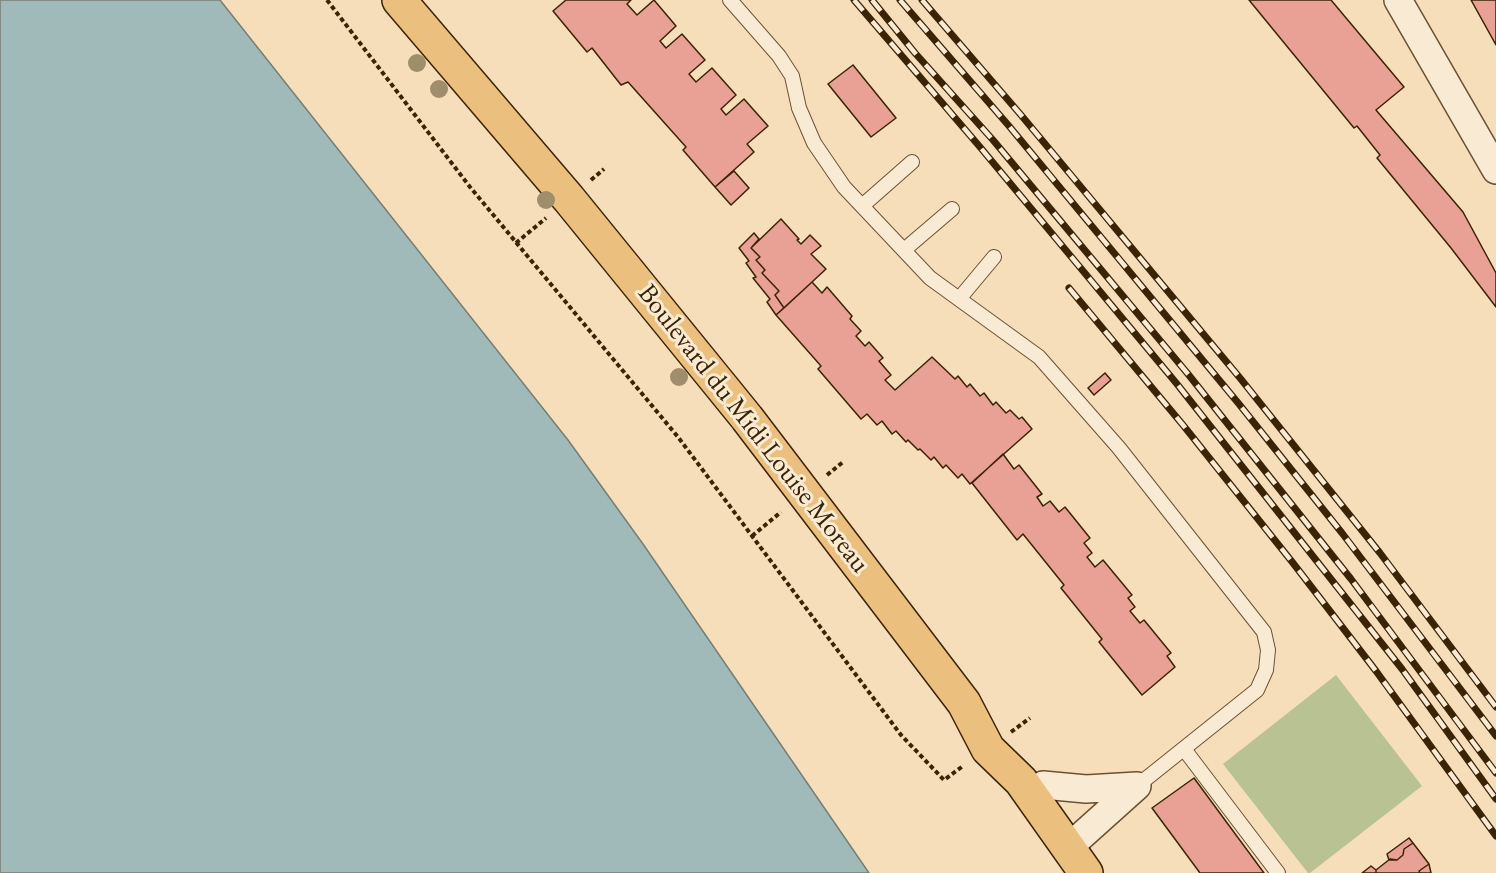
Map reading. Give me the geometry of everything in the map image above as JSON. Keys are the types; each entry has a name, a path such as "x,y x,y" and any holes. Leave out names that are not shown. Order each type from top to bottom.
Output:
{"main road":[{"name":"Boulevard du Midi Louise Moreau","path":"399,0 569,199 747,418 964,703 988,748 1021,782 1078,853 1100,873"},
{"name":"Boulevard du Midi Louise Moreau","path":"420,0 583,187 757,410 820,481 856,537 1043,785 1078,853"}],"street":[{"path":"1398,0 1496,170"},
{"path":"1043,785 1086,789 1137,786"},
{"path":"1078,853 1137,786"}],"lane":[{"path":"730,0 779,56 792,76 799,108 814,142 844,187 930,278 1039,357 1119,448 1264,632 1268,650 1266,670 1257,690 1137,786"},
{"path":"862,206 912,162"},
{"path":"904,250 952,209"},
{"path":"959,299 994,257"},
{"path":"1184,749 1278,873"}],"path":[{"path":"327,0 470,187 678,437 901,735 944,780"}],"green space":[{"path":"1336,675 1422,786 1308,873 1223,764"}],"water":[{"path":"0,0 220,0 568,440 643,544 869,873 0,873"}],"building":[{"path":"566,0 631,0 627,4 637,15 654,0 676,26 660,41 666,48 682,34 705,60 689,74 696,82 712,68 736,95 721,109 726,115 744,99 768,126 747,144 754,152 715,187 683,150 686,147 628,82 621,85 592,48 587,52 553,11"},
{"path":"1249,0 1331,0 1404,87 1376,110 1463,212 1496,273 1496,307 1377,158 1380,155 1357,126 1354,128"},
{"path":"1471,0 1496,0 1496,45"},
{"path":"853,65 896,118 871,137 828,84"},
{"path":"734,171 749,188 731,205 715,187"},
{"path":"781,219 801,244 810,235 821,246 811,254 826,269 784,308 775,295 779,291 762,273 765,270 756,260 760,257 751,248"},
{"path":"754,233 759,239 751,248 760,257 756,260 765,270 762,273 779,291 775,295 784,308 776,315 767,302 770,299 753,278 756,277 746,263 749,261 739,248"},
{"path":"812,282 822,293 827,287 852,316 850,319 861,331 856,336 865,346 869,342 883,358 879,361 891,375 885,380 895,390 932,357 955,379 958,376 967,387 970,384 980,396 984,393 993,405 996,402 1006,413 1010,410 1019,419 1022,417 1032,429 970,484 962,474 958,478 946,465 943,468 934,457 931,460 908,440 906,442 896,431 892,434 882,421 877,425 867,414 861,419 818,369 821,366 776,315"},
{"path":"1105,373 1111,380 1094,395 1088,388"},
{"path":"1003,454 1014,469 1019,465 1042,494 1037,497 1043,506 1050,501 1059,512 1065,507 1090,538 1084,543 1092,553 1087,557 1095,567 1103,560 1132,595 1128,598 1135,607 1130,611 1140,623 1144,620 1171,653 1167,656 1175,667 1142,695 1099,642 1102,639 1061,588 1064,585 1023,534 1017,540 972,483"},
{"path":"1194,778 1264,873 1200,873 1152,808"},
{"path":"1409,838 1413,843 1404,849 1403,855 1397,860 1389,860 1387,854"},
{"path":"1413,843 1429,864 1419,871 1420,873 1376,873 1376,870 1390,859 1397,860 1403,855 1404,849"},
{"path":"1429,864 1431,873 1420,873 1419,871"},
{"path":"1371,866 1376,873 1362,873"}],"railway":[{"path":"854,0 1177,384 1402,669 1496,799"},
{"path":"872,0 915,53 993,140 1188,374 1351,579 1496,773"},
{"path":"900,0 1009,126 1239,404 1342,533 1496,736"},
{"path":"922,0 1240,378 1380,553 1496,707"},
{"path":"1069,288 1183,425 1293,563 1376,671 1496,836"}]}
